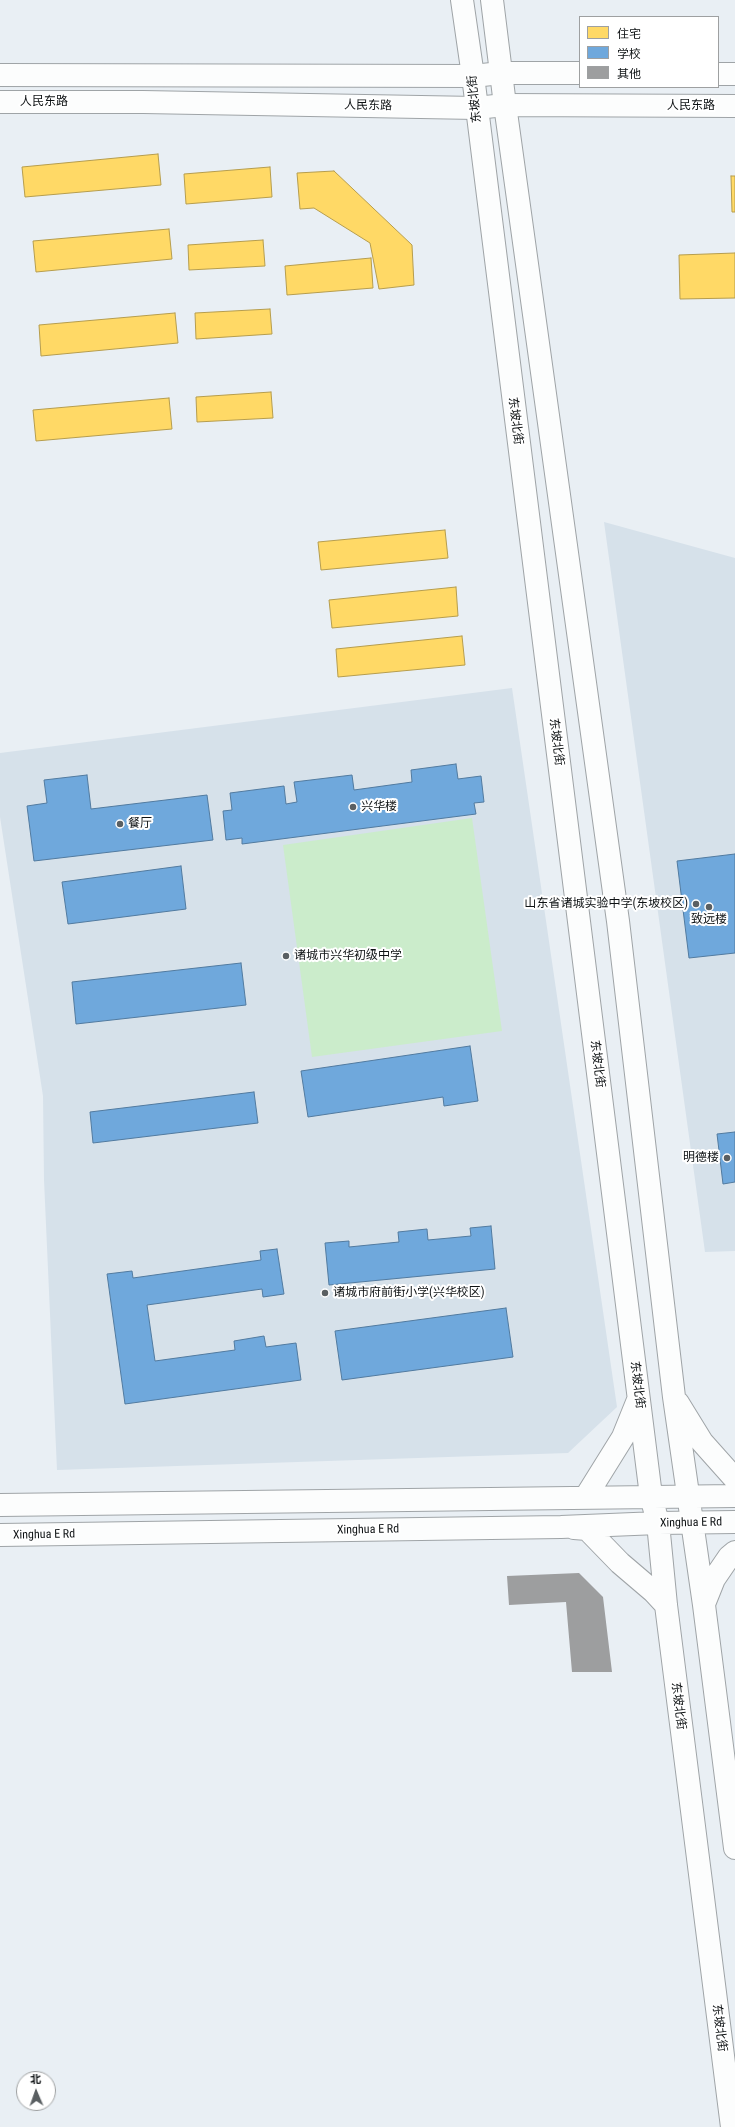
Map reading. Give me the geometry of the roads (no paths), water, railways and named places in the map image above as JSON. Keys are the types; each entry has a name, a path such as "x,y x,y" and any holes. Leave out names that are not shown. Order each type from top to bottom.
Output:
{"main road":[{"name":"东坡北街","path":"462,0 473,76 651,1496 658,1523 666,1605 732,2127"},
{"path":"492,0 505,105 618,921 674,1397 704,1605 735,1848"},
{"path":"0,75 473,76 501,73 579,73"},
{"path":"719,74 735,74"},
{"name":"人民东路","path":"0,102 143,102 476,108 505,105 735,106"},
{"path":"585,1498 623,1438 639,1397"},
{"path":"674,1397 702,1442 735,1479"},
{"path":"0,1506 735,1496"},
{"name":"Xinghua E Rd","path":"0,1536 561,1527 692,1522 735,1522"},
{"path":"561,1527 587,1529 620,1563 654,1592 666,1605"},
{"path":"704,1605 714,1579 729,1557 735,1552"}],"place":[{"name":"兴华楼","path":"353,807"},
{"name":"餐厅","path":"120,824"},
{"name":"山东省诸城实验中学(东坡校区)","path":"696,904"},
{"name":"致远楼","path":"709,907"},
{"name":"诸城市兴华初级中学","path":"286,956"},
{"name":"明德楼","path":"727,1158"},
{"name":"诸城市府前街小学(兴华校区)","path":"325,1293"}]}
